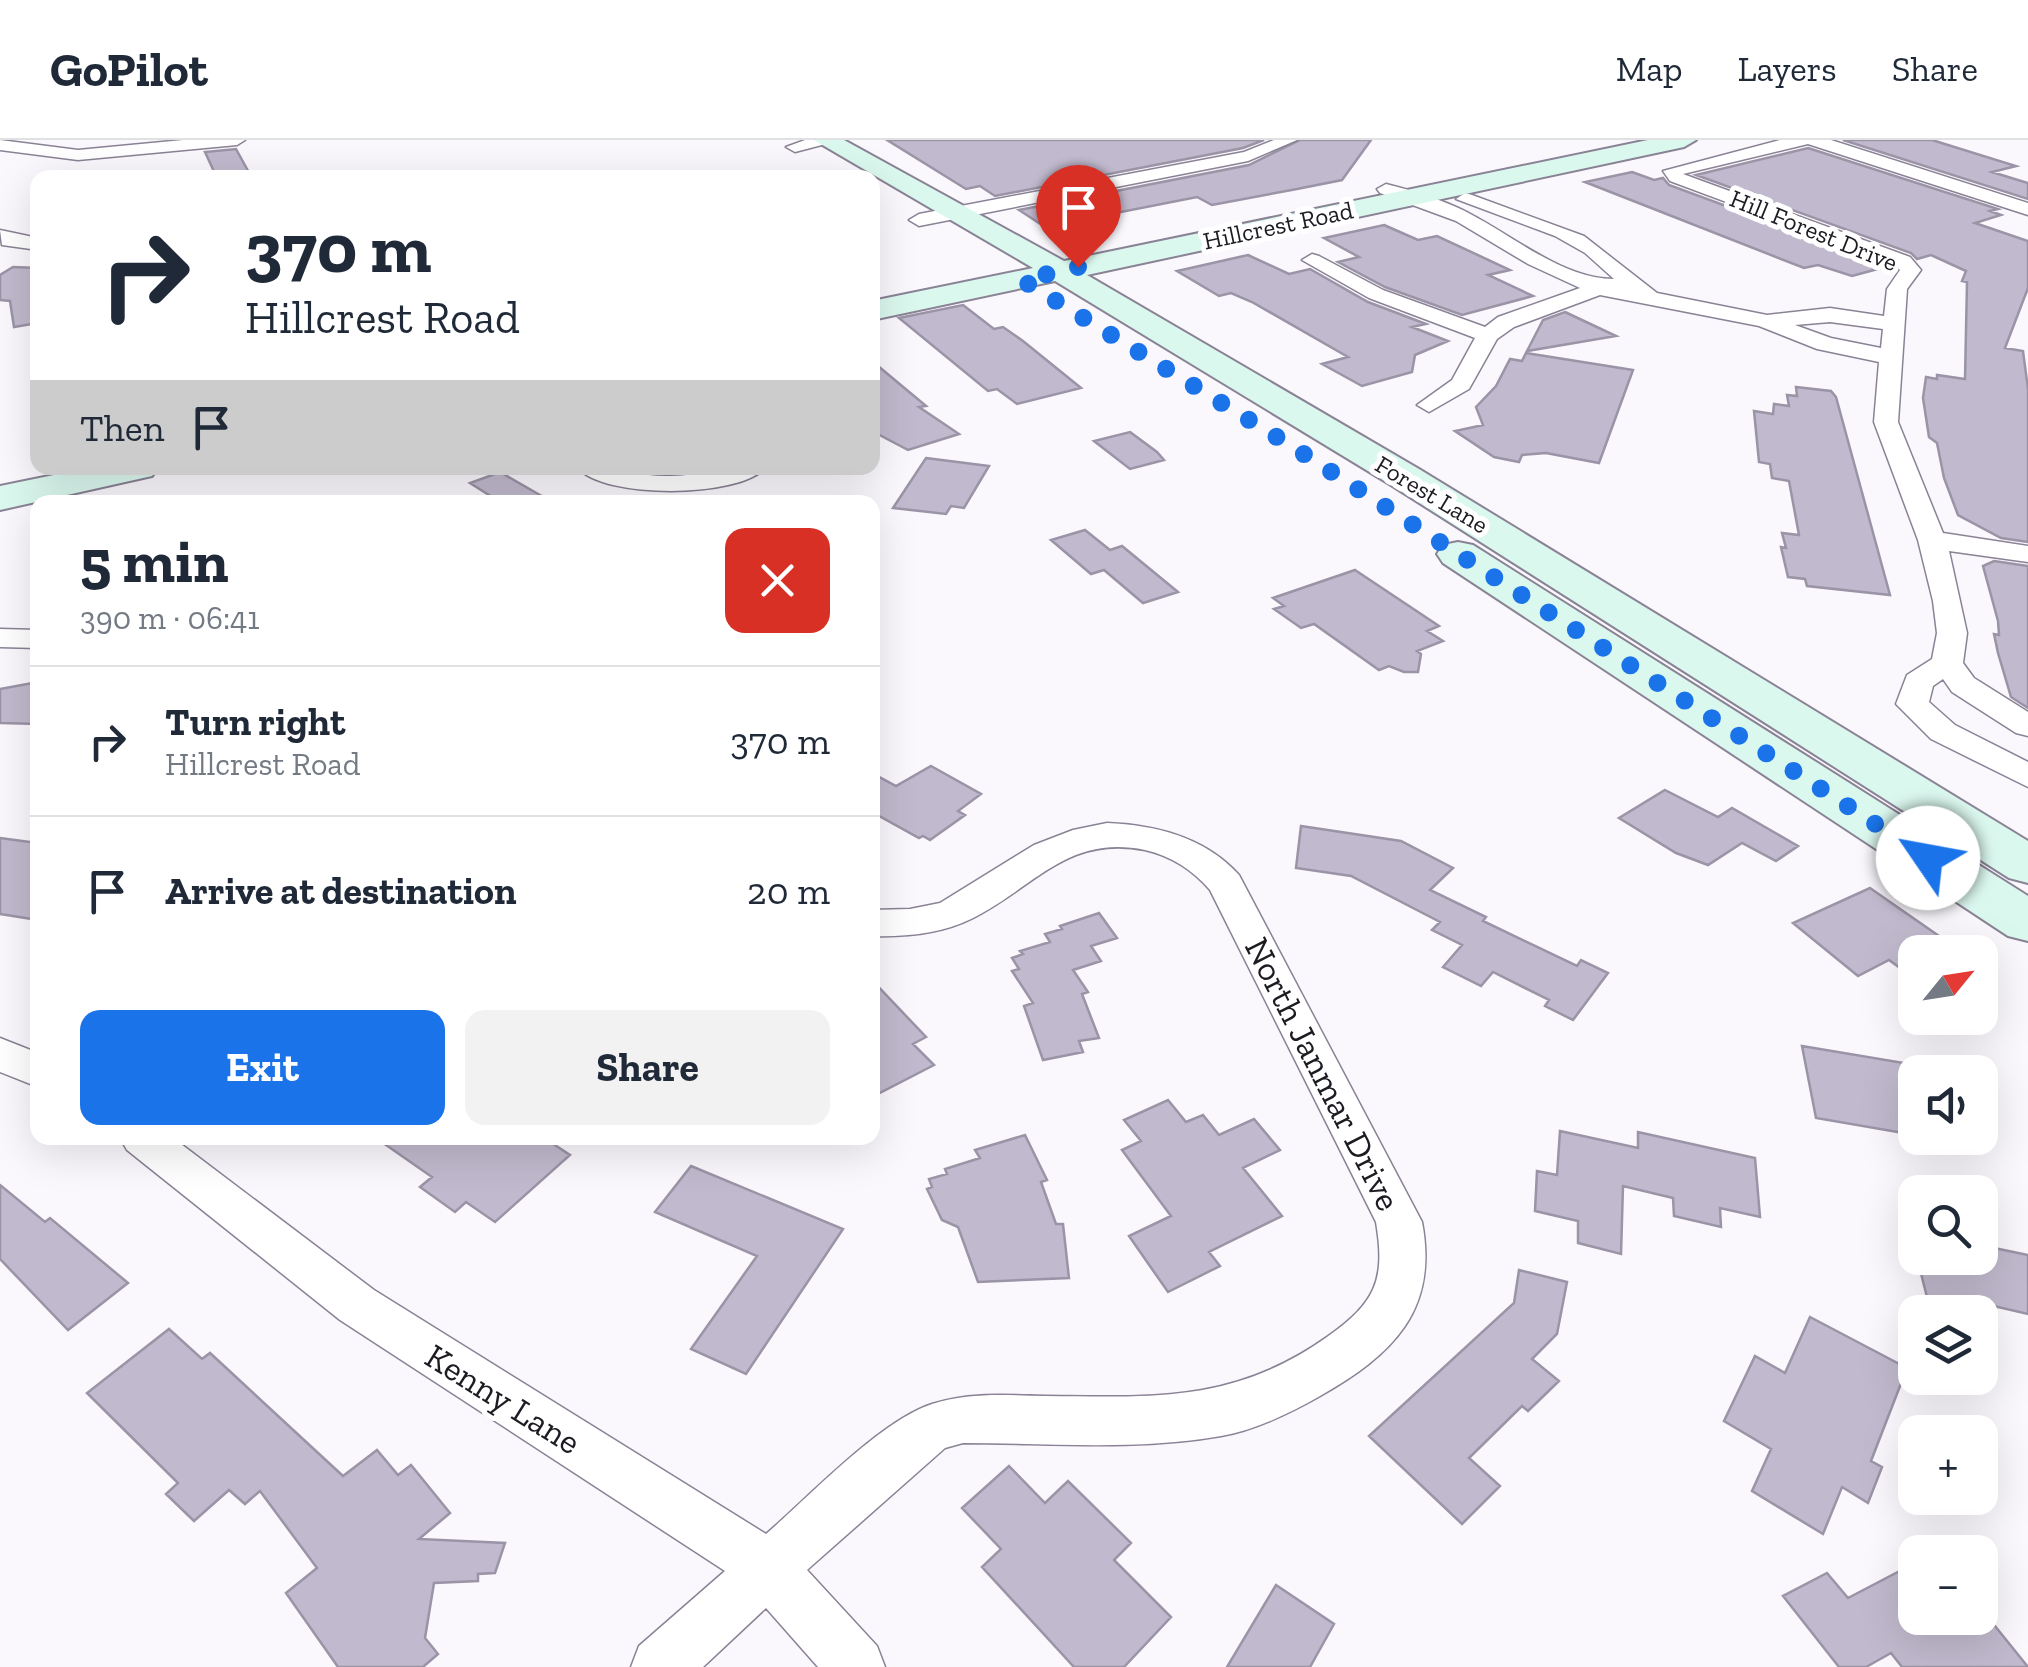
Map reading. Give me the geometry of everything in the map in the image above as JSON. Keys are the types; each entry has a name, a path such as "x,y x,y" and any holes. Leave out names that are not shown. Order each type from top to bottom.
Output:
{"main road":[{"name":"Hillcrest Road","path":"880,291 1111,260 1612,140"},
{"name":"Hillcrest Road","path":"880,309 1030,269 1413,189 1648,143 1684,140"},
{"name":"Forest Lane","path":"813,142 860,170"},
{"name":"Forest Lane","path":"813,142 839,170"},
{"name":"Forest Lane","path":"880,182 1030,269 1192,351 1406,477 2028,864"},
{"name":"Forest Lane","path":"880,195 936,216"},
{"path":"1111,260 1101,274 1102,281 1171,327 1192,351"},
{"name":"Forest Lane","path":"1030,269 1362,491 2028,922"},
{"path":"0,476 30,471"},
{"path":"0,498 107,475"},
{"path":"1362,491 1406,477"}],"street":[{"path":"0,145 78,155 164,150 237,140"},
{"path":"936,216 1248,156 1289,140"},
{"name":"Hill Forest Drive","path":"1802,140 1672,171 1676,177 1902,261 1911,270 1896,289 1886,422 1932,540 1950,617 1947,663"},
{"path":"1814,140 2028,209"},
{"path":"1413,189 1515,214 1572,239 1659,302"},
{"path":"1413,189 1535,260 1598,288 1765,321 1825,344 1889,357"},
{"path":"0,236 9,242 30,243"},
{"path":"1523,250 1572,239"},
{"path":"1312,260 1376,294 1488,335"},
{"path":"1429,405 1461,384 1488,335 1527,312 1624,279"},
{"path":"1765,321 1830,315 1893,324"},
{"path":"614,475 646,485 723,475"},
{"path":"1932,540 2028,554"},
{"path":"0,638 30,639"},
{"path":"2028,726 1963,684 1947,663 1918,682 1912,704 1943,732 2028,776"},
{"name":"North Janmar Drive","path":"660,1667 768,1568 930,1430 963,1419 1226,1412 1276,1394 1340,1357 1390,1312 1406,1264 1400,1222 1226,884 1203,861 1180,848 1139,837 1111,833 1086,836 1062,844 952,914 911,924 880,923"},
{"path":"0,1054 30,1067"},
{"name":"Kenny Lane","path":"151,1145 357,1305 768,1568 856,1667"}],"building":[{"path":"887,140 1264,140 1243,148 995,196 980,186 966,189"},
{"path":"1300,140 1371,140 1342,180 1297,189 1212,205 1197,197 1045,227 1019,210 1249,165"},
{"path":"1843,140 1932,140 2016,166 1992,172 2028,183 2028,199"},
{"path":"1808,148 1998,209 1990,211 2001,215 1975,223 2028,241 2028,288 2005,348 2023,351 2028,389 2028,542 2001,538 1958,515 1944,478 1937,443 1929,437 1923,398 1926,377 1965,379 1967,282 1962,281 1966,271 1931,255 1917,259 1911,253 1696,175"},
{"path":"236,149 248,170 213,170 205,152"},
{"path":"1632,172 1654,180 1663,178 1669,185 1889,266 1852,276 1818,265 1804,268 1585,182"},
{"path":"1384,225 1418,240 1437,236 1510,270 1488,275 1533,296 1462,315 1385,287 1338,262 1359,257 1324,238"},
{"path":"1248,255 1289,274 1310,269 1368,302 1426,324 1412,327 1448,341 1415,355 1412,372 1362,386 1322,364 1348,357 1252,302 1231,293 1219,296 1177,271"},
{"path":"13,267 30,268 30,324 14,327 10,301 0,300 0,275"},
{"path":"963,305 994,329 1003,327 1023,341 1081,388 1017,404 997,389 988,391 899,318"},
{"path":"1565,312 1616,336 1527,351 1543,320"},
{"path":"1526,353 1633,370 1599,463 1546,453 1522,455 1519,462 1494,457 1455,431 1483,425 1476,407 1496,386 1510,359 1522,361"},
{"path":"880,368 926,406 919,407 959,434 908,450 880,435"},
{"path":"1796,387 1831,391 1836,397 1890,595 1807,586 1805,579 1788,577 1782,533 1799,535 1789,481 1772,478 1770,464 1759,462 1754,411 1773,414 1774,404 1789,406 1787,395 1797,396"},
{"path":"1130,432 1164,460 1130,469 1094,441"},
{"path":"926,458 989,466 964,508 951,506 946,514 893,508"},
{"path":"505,475 540,495 489,495 470,483"},
{"path":"1085,530 1110,550 1122,546 1178,592 1143,603 1104,570 1091,574 1051,540"},
{"path":"1994,561 2028,566 2028,708 2011,697 1998,653 1994,634 1999,635 1998,621 1983,566"},
{"path":"1355,570 1439,626 1427,631 1443,641 1417,651 1421,654 1418,672 1389,666 1379,670 1314,624 1301,628 1274,609 1284,606 1273,598"},
{"path":"30,683 30,724 0,723 0,689"},
{"path":"931,766 981,794 958,811 965,815 930,840 880,816 880,777 896,786"},
{"path":"1665,790 1718,817 1732,808 1798,846 1776,861 1742,843 1708,865 1676,853 1619,818"},
{"path":"1301,826 1401,841 1453,868 1430,890 1486,917 1483,921 1577,966 1581,960 1608,973 1573,1020 1545,1006 1549,1000 1493,972 1481,986 1443,967 1462,945 1432,930 1440,922 1351,876 1296,868"},
{"path":"0,838 30,842 30,919 0,914"},
{"path":"1870,888 1938,935 1898,935 1898,967 1889,960 1858,976 1793,923"},
{"path":"1099,913 1117,938 1091,946 1101,961 1073,970 1088,992 1082,994 1099,1038 1079,1041 1083,1052 1043,1060 1024,1006 1033,1003 1012,971 1019,969 1012,958 1023,954 1020,951 1050,942 1045,934 1062,929 1060,926"},
{"path":"880,988 926,1037 913,1044 934,1065 880,1093"},
{"path":"1802,1046 1898,1062 1898,1132 1816,1118"},
{"path":"1168,1100 1186,1122 1203,1115 1219,1135 1254,1119 1280,1150 1243,1168 1282,1216 1209,1252 1220,1266 1168,1292 1129,1236 1171,1216 1122,1150 1141,1141 1124,1120"},
{"path":"1560,1131 1638,1148 1638,1132 1755,1158 1760,1217 1720,1208 1721,1227 1674,1216 1673,1198 1623,1186 1621,1254 1578,1243 1578,1221 1535,1211 1537,1171 1557,1175"},
{"path":"1025,1135 1047,1180 1041,1182 1056,1224 1063,1224 1069,1278 978,1282 958,1227 942,1220 927,1189 932,1187 929,1179 947,1174 945,1169 980,1158 975,1150"},
{"path":"386,1145 555,1145 570,1155 495,1222 466,1202 455,1212 420,1187 432,1177"},
{"path":"691,1166 843,1229 746,1374 691,1349 757,1256 655,1212"},
{"path":"0,1185 45,1222 50,1218 128,1283 68,1330 0,1259"},
{"path":"1998,1249 2028,1255 2028,1314 1998,1307 1998,1295 1926,1295 1921,1275 1998,1275"},
{"path":"1519,1270 1567,1282 1557,1334 1532,1359 1559,1381 1528,1411 1522,1406 1469,1458 1500,1486 1462,1524 1369,1436 1514,1303"},
{"path":"1810,1317 1898,1363 1898,1391 1871,1461 1882,1467 1868,1503 1842,1487 1823,1534 1752,1491 1771,1449 1724,1421 1755,1356 1785,1373"},
{"path":"169,1329 202,1359 210,1353 343,1476 377,1450 398,1475 411,1465 450,1513 419,1539 505,1543 495,1573 478,1574 478,1581 434,1583 425,1638 438,1654 423,1667 338,1667 286,1593 317,1568 260,1491 245,1504 229,1490 194,1521 166,1494 178,1483 87,1393"},
{"path":"1009,1466 1045,1503 1068,1481 1131,1543 1114,1560 1171,1617 1124,1667 1074,1667 982,1567 1001,1549 962,1508"},
{"path":"1898,1572 1898,1635 1998,1635 1998,1630 2028,1667 1902,1667 1891,1653 1866,1667 1839,1667 1783,1596 1827,1573 1848,1598"},
{"path":"1276,1585 1334,1624 1310,1667 1227,1667"}],"route":[{"path":"1078,267 1022,280 1293,447 1928,858"}]}
